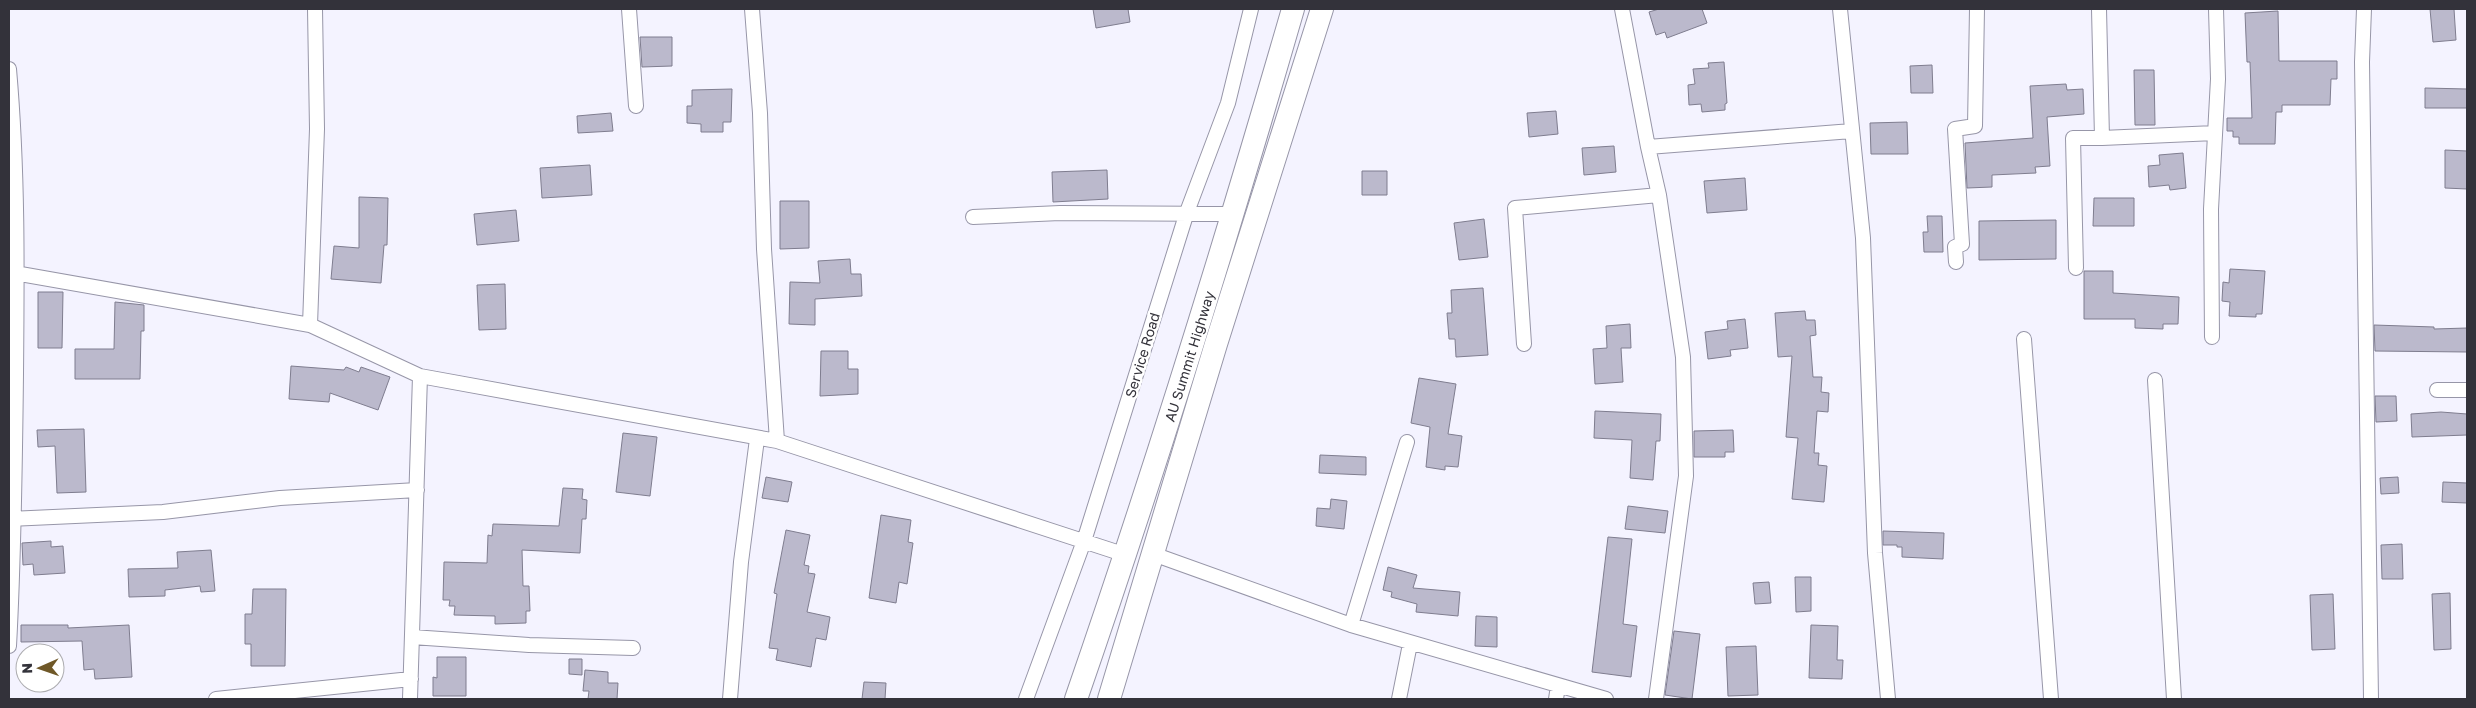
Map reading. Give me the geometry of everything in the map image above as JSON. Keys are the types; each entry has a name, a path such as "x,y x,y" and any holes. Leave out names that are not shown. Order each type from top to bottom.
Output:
{"main road":[{"name":"AU Summit Highway","path":"1076,699 1126,555 1234,214 1292,9"},
{"name":"AU Summit Highway","path":"1109,699 1322,9"}],"street":[{"path":"310,325 317,129 316,9"},
{"path":"629,9 636,106"},
{"path":"752,9 760,113 764,249 777,441"},
{"name":"Service Road","path":"1026,699 1084,541 1187,212 1228,103 1251,9"},
{"path":"1622,9 1659,195 1683,356 1686,476 1656,699"},
{"path":"1840,9 1862,238 1875,553 1888,699"},
{"path":"1956,262 1956,247 1962,244 1955,129 1975,126 1977,9"},
{"path":"2099,9 2102,138"},
{"path":"2212,337 2211,209 2218,80 2216,9"},
{"path":"2364,9 2362,62 2371,699"},
{"path":"9,69 15,141 9,646"},
{"path":"1648,147 1852,131"},
{"path":"2076,268 2073,138 2215,133"},
{"path":"1524,344 1515,208 1659,195"},
{"path":"973,217 1060,213 1187,212 1234,214"},
{"path":"13,272 310,325 420,376 777,441 1126,555"},
{"path":"2024,339 2051,699"},
{"path":"410,699 420,376"},
{"path":"2155,380 2174,699"},
{"path":"2436,390 2467,390"},
{"path":"730,699 740,571 757,438"},
{"path":"1351,625 1407,442"},
{"path":"12,519 163,512 280,498 417,490"},
{"path":"1153,554 1351,625 1557,693 1606,699"},
{"path":"412,636 529,645 633,648"},
{"path":"1399,699 1410,644"},
{"path":"216,699 411,679"}],"building":[{"path":"1093,9 1128,9 1130,22 1096,28"},
{"path":"1659,9 1702,9 1707,23 1667,38 1665,32 1656,35 1649,12"},
{"path":"2430,9 2454,9 2456,40 2433,42"},
{"path":"2278,11 2279,61 2337,61 2337,79 2331,79 2330,105 2282,105 2282,112 2276,112 2275,144 2239,144 2239,137 2233,137 2233,131 2227,131 2227,118 2252,118 2250,62 2247,62 2245,13"},
{"path":"640,37 672,37 672,66 642,67"},
{"path":"1724,62 1727,103 1725,104 1725,110 1702,112 1701,104 1689,105 1688,85 1695,84 1693,69 1709,68 1708,63"},
{"path":"1932,65 1933,93 1911,93 1910,66"},
{"path":"2134,70 2154,70 2155,125 2135,125"},
{"path":"2066,84 2067,90 2083,89 2084,114 2047,117 2050,166 2035,167 2036,173 1992,175 1992,187 1967,188 1965,143 2033,138 2030,86"},
{"path":"2425,88 2467,89 2467,108 2425,108"},
{"path":"732,89 731,122 723,122 723,132 701,132 701,124 687,123 687,106 692,106 692,90"},
{"path":"1556,111 1558,134 1529,137 1527,113"},
{"path":"611,113 613,131 578,133 577,116"},
{"path":"1907,122 1908,154 1871,154 1870,123"},
{"path":"1614,146 1616,172 1584,175 1582,148"},
{"path":"2445,150 2467,151 2467,189 2445,188"},
{"path":"2183,153 2186,188 2170,190 2169,185 2149,187 2148,166 2160,165 2159,155"},
{"path":"590,165 592,195 542,198 540,168"},
{"path":"1107,170 1108,199 1053,202 1052,172"},
{"path":"1362,171 1387,171 1387,195 1362,195"},
{"path":"1745,178 1747,210 1707,213 1704,181"},
{"path":"359,197 388,198 387,245 384,245 381,283 331,279 334,246 359,248"},
{"path":"2094,198 2134,198 2134,226 2093,226"},
{"path":"780,201 809,201 809,248 780,249"},
{"path":"516,210 519,241 477,245 474,214"},
{"path":"1927,216 1942,216 1943,252 1924,252 1923,232 1928,232"},
{"path":"1484,219 1488,257 1459,260 1454,223"},
{"path":"2056,220 2056,259 1979,260 1979,221"},
{"path":"850,259 851,274 861,274 862,296 815,299 815,325 789,324 790,282 820,283 818,261"},
{"path":"2230,269 2265,271 2262,314 2256,314 2256,317 2229,316 2230,302 2222,301 2223,282 2229,283"},
{"path":"2084,271 2113,271 2113,293 2179,297 2178,324 2163,324 2163,329 2135,328 2135,319 2084,319"},
{"path":"505,284 506,329 479,330 477,285"},
{"path":"1483,288 1488,355 1456,357 1455,339 1449,339 1447,313 1452,313 1451,290"},
{"path":"38,292 63,292 62,348 38,348"},
{"path":"115,302 144,305 144,331 141,331 140,379 75,379 75,349 114,349"},
{"path":"1805,311 1806,320 1815,320 1816,335 1810,336 1813,377 1822,377 1821,392 1829,393 1828,412 1817,411 1814,453 1819,453 1818,465 1827,466 1824,502 1792,499 1798,438 1786,437 1792,356 1778,357 1775,313"},
{"path":"1745,319 1748,348 1730,350 1731,356 1708,359 1705,332 1728,329 1727,321"},
{"path":"1630,324 1631,348 1621,348 1623,382 1595,384 1593,349 1607,348 1606,326"},
{"path":"2374,325 2434,327 2434,329 2467,328 2467,352 2375,351"},
{"path":"821,351 848,351 848,369 858,369 858,394 820,396"},
{"path":"291,366 344,370 346,367 359,372 361,367 390,377 378,410 330,393 329,402 289,399"},
{"path":"1419,378 1456,384 1448,434 1462,436 1458,467 1445,466 1445,470 1426,467 1430,427 1411,423"},
{"path":"2375,396 2396,396 2397,421 2376,422"},
{"path":"1595,411 1661,414 1660,441 1656,441 1653,480 1630,478 1632,440 1594,438"},
{"path":"2441,412 2467,414 2467,435 2412,437 2411,414"},
{"path":"84,429 86,492 57,493 55,446 38,447 37,430"},
{"path":"1733,430 1734,452 1725,452 1725,457 1694,457 1694,431"},
{"path":"623,433 657,437 650,496 616,492"},
{"path":"1320,455 1366,457 1366,475 1319,473"},
{"path":"766,477 792,482 788,502 762,498"},
{"path":"2398,477 2399,493 2381,494 2380,478"},
{"path":"2443,482 2467,483 2467,503 2442,502"},
{"path":"563,488 583,489 582,499 587,500 586,519 582,519 580,553 522,550 523,586 529,586 530,611 526,611 526,623 495,624 495,616 454,615 455,606 449,606 450,600 443,600 444,562 487,563 488,535 492,536 493,524 559,526"},
{"path":"1331,499 1347,501 1344,529 1316,526 1317,508 1330,509"},
{"path":"1628,506 1668,511 1665,533 1625,529"},
{"path":"881,515 911,520 908,542 913,543 907,584 899,582 896,603 869,598"},
{"path":"786,530 810,535 804,565 809,566 808,573 815,574 807,612 830,617 826,640 816,638 811,667 776,660 778,649 769,648 777,594 774,593"},
{"path":"1883,531 1944,533 1943,559 1902,557 1902,547 1883,545"},
{"path":"1608,537 1632,539 1623,624 1637,626 1631,677 1592,672"},
{"path":"51,541 51,547 63,546 65,573 34,575 33,564 23,565 22,543"},
{"path":"2402,544 2403,579 2382,579 2381,545"},
{"path":"211,550 215,591 201,592 200,586 165,590 165,596 129,597 128,569 178,568 177,552"},
{"path":"1388,567 1417,575 1413,588 1460,592 1458,616 1416,612 1417,604 1391,597 1392,592 1383,590"},
{"path":"1795,577 1811,577 1811,611 1796,612"},
{"path":"1769,582 1771,603 1755,604 1753,583"},
{"path":"253,589 286,589 285,666 251,666 251,644 245,644 245,614 252,614"},
{"path":"2450,593 2451,649 2434,650 2432,594"},
{"path":"2333,594 2335,649 2312,650 2310,595"},
{"path":"1476,616 1497,617 1497,647 1475,646"},
{"path":"21,625 68,625 68,628 129,625 132,677 95,679 94,669 84,670 82,641 21,642"},
{"path":"1811,625 1838,626 1837,660 1843,660 1842,679 1809,678"},
{"path":"1674,631 1700,634 1692,699 1665,695"},
{"path":"1756,646 1758,695 1728,696 1726,647"},
{"path":"437,657 466,657 466,696 433,696 433,677 437,678"},
{"path":"569,659 582,659 582,675 569,674"},
{"path":"585,670 608,672 608,683 618,683 617,699 588,699 589,691 583,691"},
{"path":"864,682 886,683 885,699 862,699"}]}
